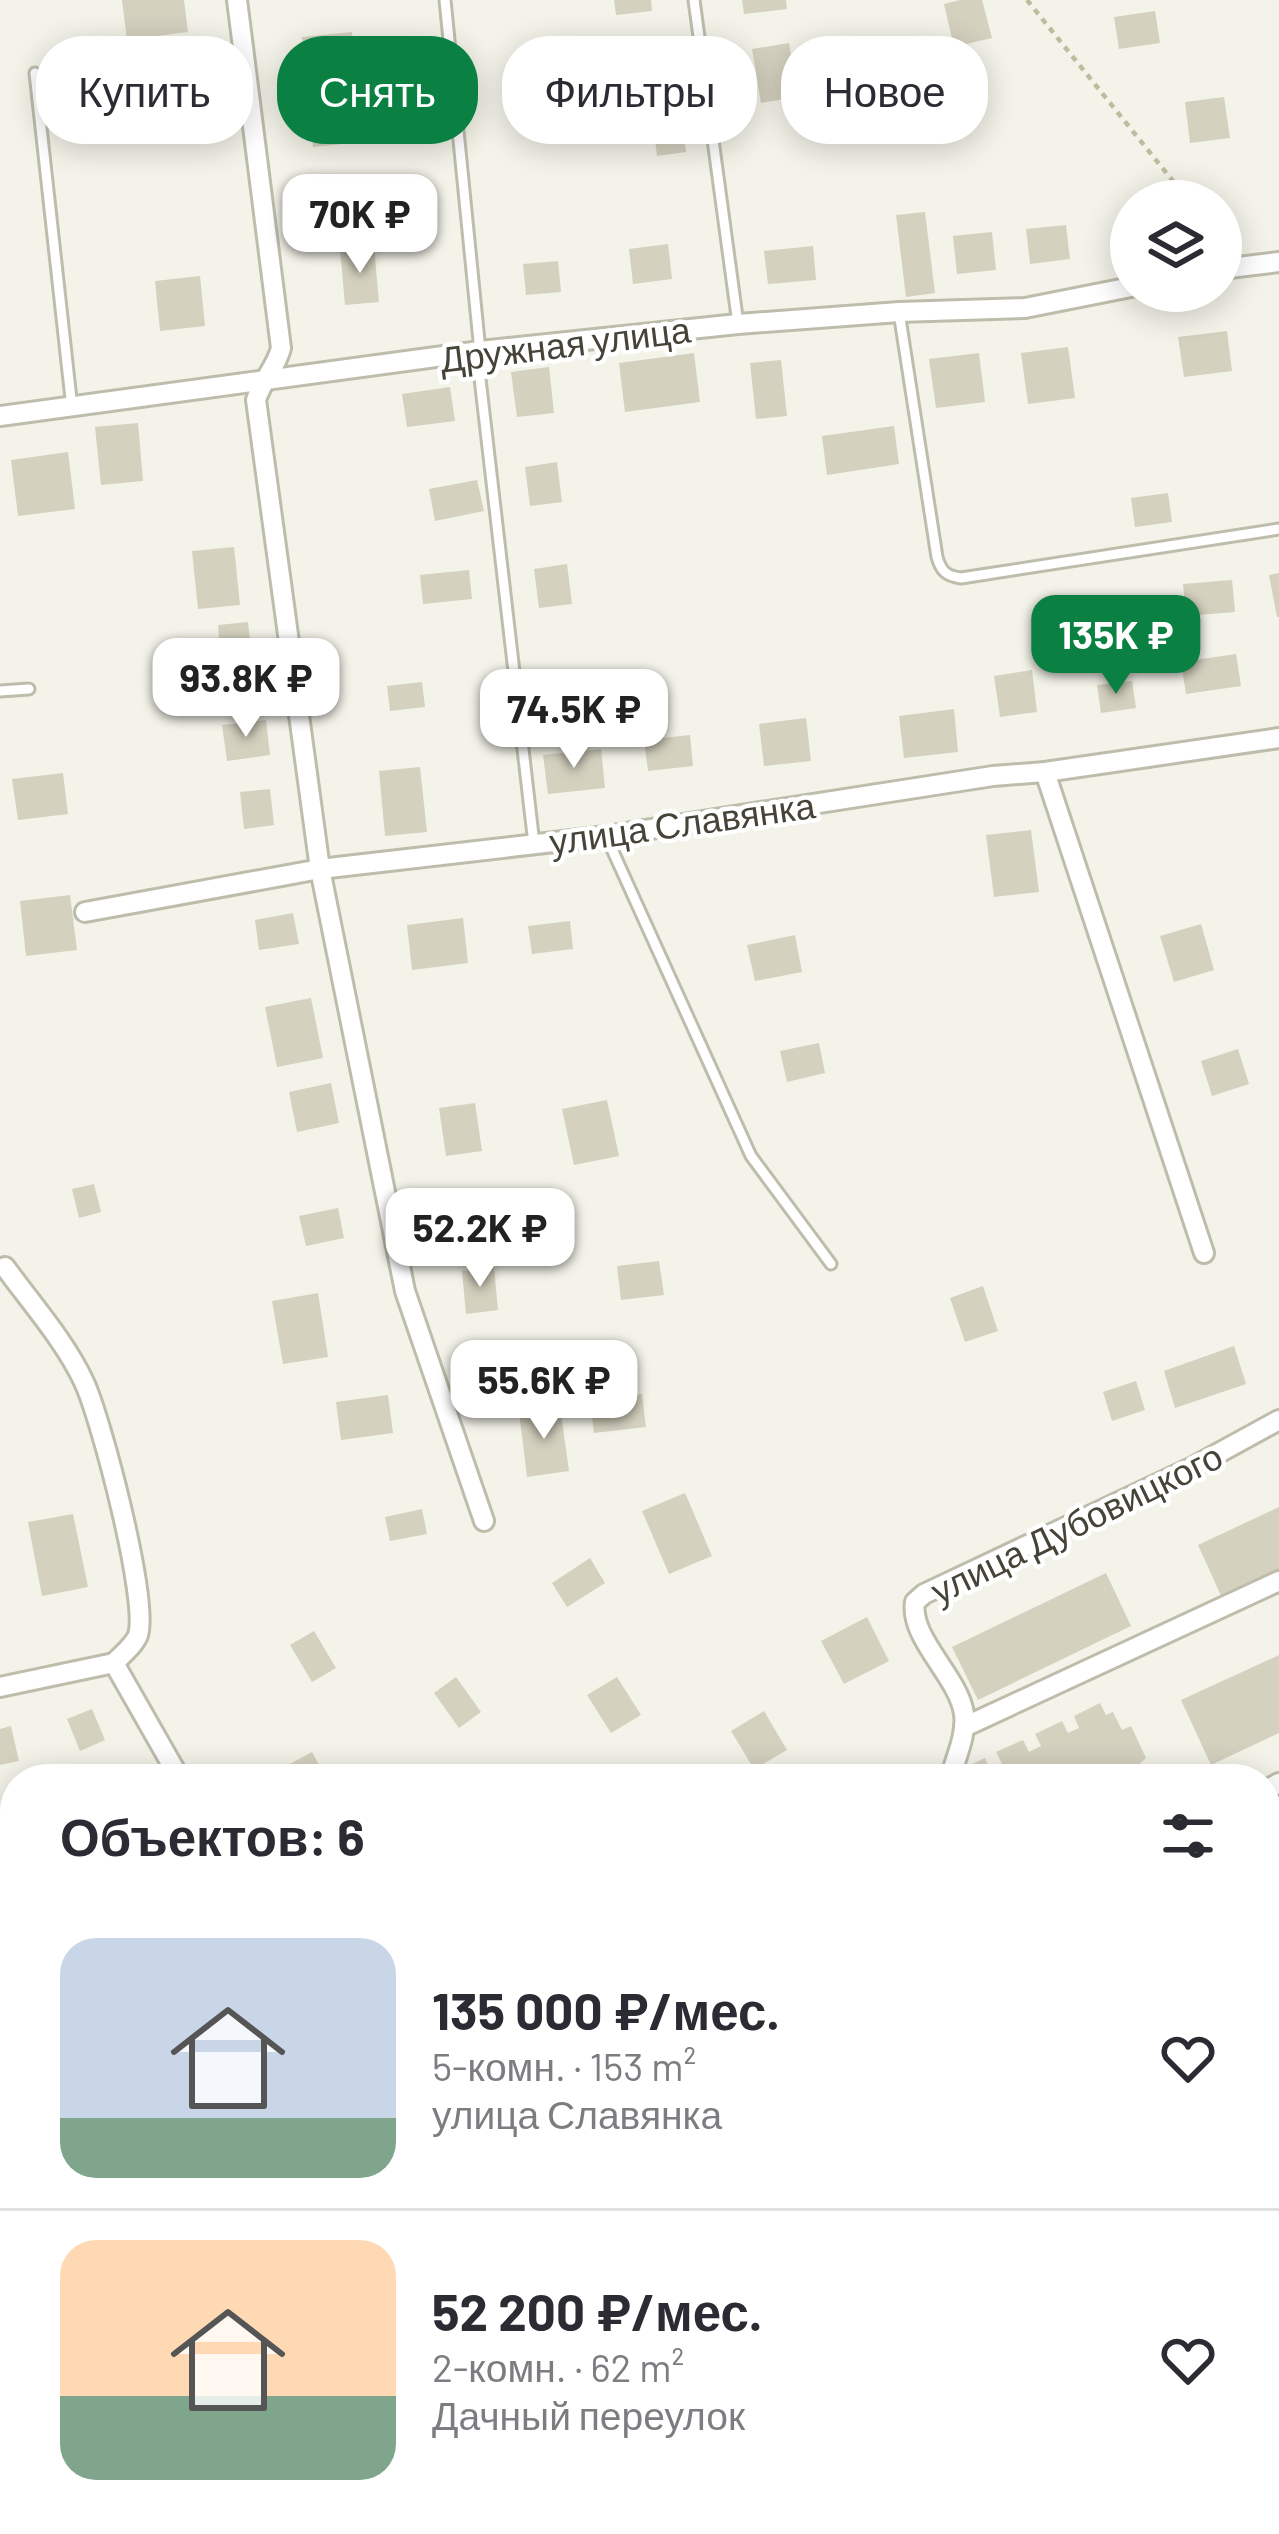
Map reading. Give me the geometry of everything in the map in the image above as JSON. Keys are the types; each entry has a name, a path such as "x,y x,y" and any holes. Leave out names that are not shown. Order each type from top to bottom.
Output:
{"street":[{"path":"237,0 281,347 277,364 261,384 256,400 320,869 405,1291 484,1521"},
{"path":"1242,266 1279,262"},
{"name":"Дружная улица","path":"0,416 480,351 738,324 1025,308 1110,291"},
{"name":"улица Славянка","path":"85,912 320,869 606,836 993,776 1279,738"},
{"path":"1046,772 1204,1253"},
{"path":"0,1687 114,1663 138,1637 140,1610 112,1465 83,1378 5,1267"},
{"name":"улица Дубовицкого","path":"964,1727 957,1691 917,1624 915,1602 1279,1420"},
{"path":"954,1764 964,1727 1279,1581"},
{"path":"114,1663 171,1764"}],"lane":[{"path":"445,0 479,370 534,844"},
{"path":"694,0 738,324"},
{"path":"35,73 72,408"},
{"path":"899,312 937,557 940,569 949,577 1279,529"},
{"path":"0,691 29,689"},
{"path":"606,836 752,1156 831,1264"}],"path":[{"path":"1027,0 1172,180"}],"building":[{"path":"122,0 184,0 188,32 126,36"},
{"path":"614,0 651,0 652,11 616,15"},
{"path":"742,0 786,0 787,9 744,14"},
{"path":"982,0 992,38 951,36 944,4"},
{"path":"1155,11 1160,43 1119,49 1114,17"},
{"path":"781,44 781,100 761,103 757,48"},
{"path":"1224,97 1230,138 1190,143 1185,102"},
{"path":"656,144 685,144 686,152 657,156"},
{"path":"925,212 935,293 906,297 896,215"},
{"path":"1066,225 1070,259 1030,264 1026,229"},
{"path":"992,232 996,270 957,274 953,236"},
{"path":"668,244 672,279 633,284 629,249"},
{"path":"374,246 379,302 345,305 340,249"},
{"path":"813,246 816,280 768,284 764,251"},
{"path":"558,261 561,292 526,295 523,264"},
{"path":"200,276 205,326 160,331 155,281"},
{"path":"1227,331 1232,371 1184,377 1178,337"},
{"path":"1068,347 1075,398 1028,404 1021,353"},
{"path":"694,353 700,402 625,412 619,363"},
{"path":"979,353 985,402 936,408 929,359"},
{"path":"781,360 787,416 756,419 750,363"},
{"path":"549,367 554,413 517,417 511,372"},
{"path":"450,387 455,421 407,427 402,394"},
{"path":"138,423 143,481 101,485 95,427"},
{"path":"894,426 899,464 827,475 822,436"},
{"path":"68,452 75,509 18,516 11,460"},
{"path":"557,462 562,502 530,506 525,467"},
{"path":"477,480 484,511 435,521 429,489"},
{"path":"1168,493 1172,522 1135,527 1131,498"},
{"path":"234,547 240,605 198,609 192,551"},
{"path":"567,564 572,604 539,608 534,569"},
{"path":"469,570 472,599 423,604 420,575"},
{"path":"1279,573 1279,617 1277,617 1269,575"},
{"path":"1232,580 1235,612 1186,616 1183,584"},
{"path":"248,622 252,658 221,661 218,625"},
{"path":"1236,654 1241,686 1186,694 1181,662"},
{"path":"1032,670 1037,712 1000,717 994,676"},
{"path":"1132,681 1136,708 1101,713 1097,685"},
{"path":"422,682 425,707 390,711 387,686"},
{"path":"954,709 958,752 904,758 899,716"},
{"path":"806,718 811,761 764,766 759,724"},
{"path":"266,720 270,755 227,761 222,725"},
{"path":"690,735 693,766 648,771 644,740"},
{"path":"601,749 605,788 548,794 543,755"},
{"path":"420,767 427,832 385,836 379,771"},
{"path":"63,773 68,814 18,820 12,779"},
{"path":"270,789 274,825 244,829 240,792"},
{"path":"1031,830 1039,892 994,897 986,835"},
{"path":"70,895 77,950 26,956 20,901"},
{"path":"293,913 299,944 259,950 255,920"},
{"path":"463,918 468,963 412,970 407,925"},
{"path":"570,921 573,949 532,954 528,926"},
{"path":"1201,924 1214,970 1174,982 1160,936"},
{"path":"795,935 802,972 755,981 747,945"},
{"path":"311,998 323,1058 277,1067 265,1007"},
{"path":"819,1043 825,1073 787,1082 780,1051"},
{"path":"1238,1049 1249,1084 1212,1096 1201,1061"},
{"path":"331,1083 339,1123 297,1132 289,1092"},
{"path":"607,1100 619,1156 574,1165 562,1109"},
{"path":"475,1103 482,1151 446,1156 439,1108"},
{"path":"94,1184 101,1212 79,1218 72,1189"},
{"path":"338,1208 344,1238 306,1246 299,1216"},
{"path":"659,1261 664,1295 621,1300 617,1266"},
{"path":"494,1267 498,1310 466,1314 462,1271"},
{"path":"983,1286 998,1331 965,1342 950,1298"},
{"path":"318,1293 328,1357 283,1364 272,1301"},
{"path":"1234,1346 1246,1384 1175,1408 1164,1371"},
{"path":"1136,1381 1145,1410 1112,1421 1103,1392"},
{"path":"642,1394 646,1427 594,1433 590,1400"},
{"path":"388,1395 393,1433 341,1440 336,1402"},
{"path":"560,1407 569,1471 527,1477 519,1412"},
{"path":"685,1493 712,1556 669,1574 642,1511"},
{"path":"1279,1507 1279,1571 1222,1598 1198,1545"},
{"path":"422,1509 427,1534 390,1541 385,1517"},
{"path":"73,1514 88,1587 42,1596 28,1522"},
{"path":"590,1558 605,1583 567,1607 552,1583"},
{"path":"1106,1573 1131,1626 978,1700 952,1647"},
{"path":"867,1617 889,1661 844,1684 821,1641"},
{"path":"314,1631 336,1668 312,1682 290,1645"},
{"path":"1279,1655 1279,1733 1213,1764 1181,1700"},
{"path":"456,1677 481,1712 459,1728 434,1693"},
{"path":"617,1677 641,1715 611,1733 587,1695"},
{"path":"1100,1703 1106,1715 1113,1712 1122,1730 1131,1726 1146,1758 1140,1764 1002,1764 996,1752 1023,1740 1029,1752 1041,1746 1035,1734 1062,1721 1068,1733 1079,1728 1074,1716"},
{"path":"92,1709 105,1740 80,1751 67,1719"},
{"path":"764,1711 787,1750 763,1764 751,1764 731,1731"},
{"path":"11,1726 19,1761 0,1764 0,1729"},
{"path":"312,1752 319,1764 290,1764"}]}
